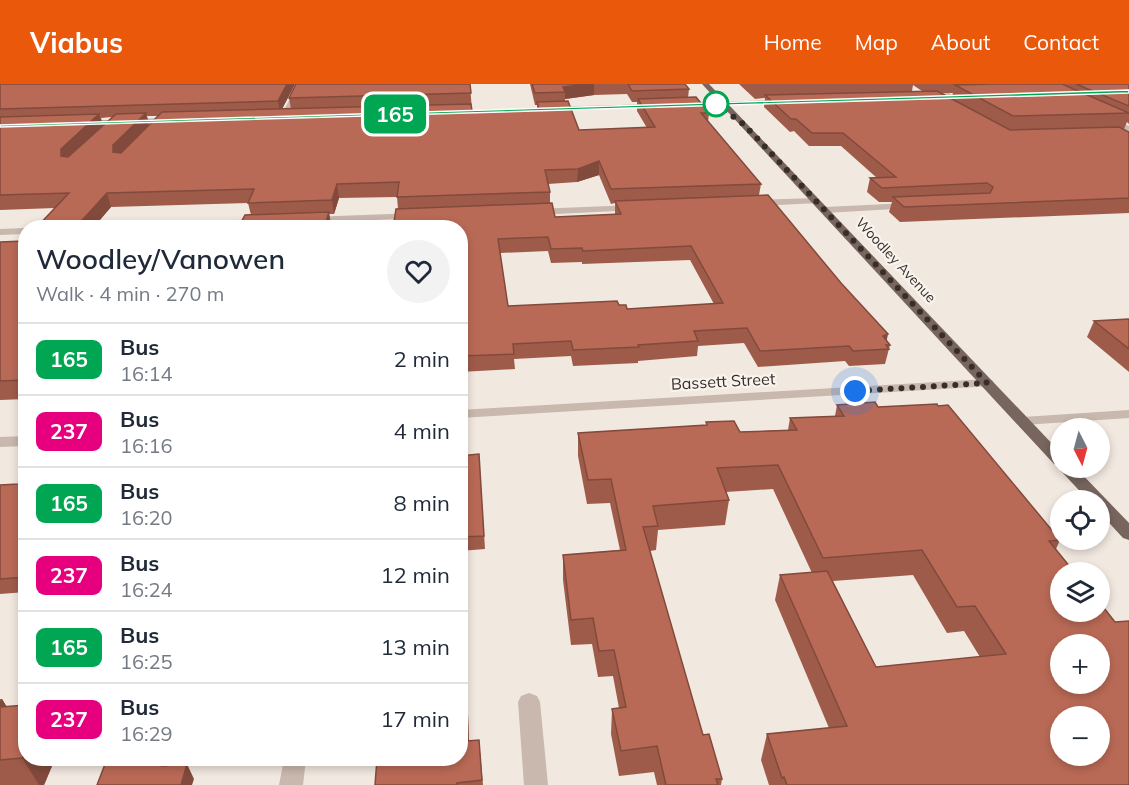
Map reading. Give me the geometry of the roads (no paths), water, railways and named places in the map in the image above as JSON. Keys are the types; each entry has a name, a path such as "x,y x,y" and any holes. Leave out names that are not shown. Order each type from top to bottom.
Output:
{"main road":[{"name":"Woodley Avenue","path":"705,84 1050,450"},
{"path":"674,106 791,102"},
{"path":"540,110 664,106"},
{"path":"271,117 294,117"},
{"path":"70,123 183,120"},
{"path":"1076,478 1088,490"},
{"path":"1110,514 1129,534"}],"street":[{"path":"282,117 301,84"},
{"path":"936,98 953,99 939,89 943,86 958,88"},
{"path":"1095,114 1129,129"},
{"path":"154,128 161,121"},
{"path":"109,129 116,122"},
{"path":"1117,135 1129,135"},
{"path":"742,204 816,201"},
{"path":"825,210 924,206"},
{"path":"528,212 647,207"},
{"path":"327,220 422,216"},
{"path":"0,232 18,231"},
{"name":"Bassett Street","path":"468,414 987,383"},
{"path":"1023,421 1129,414"},
{"path":"0,442 18,441"},
{"path":"529,702 536,785"},
{"path":"291,785 295,766"}]}
